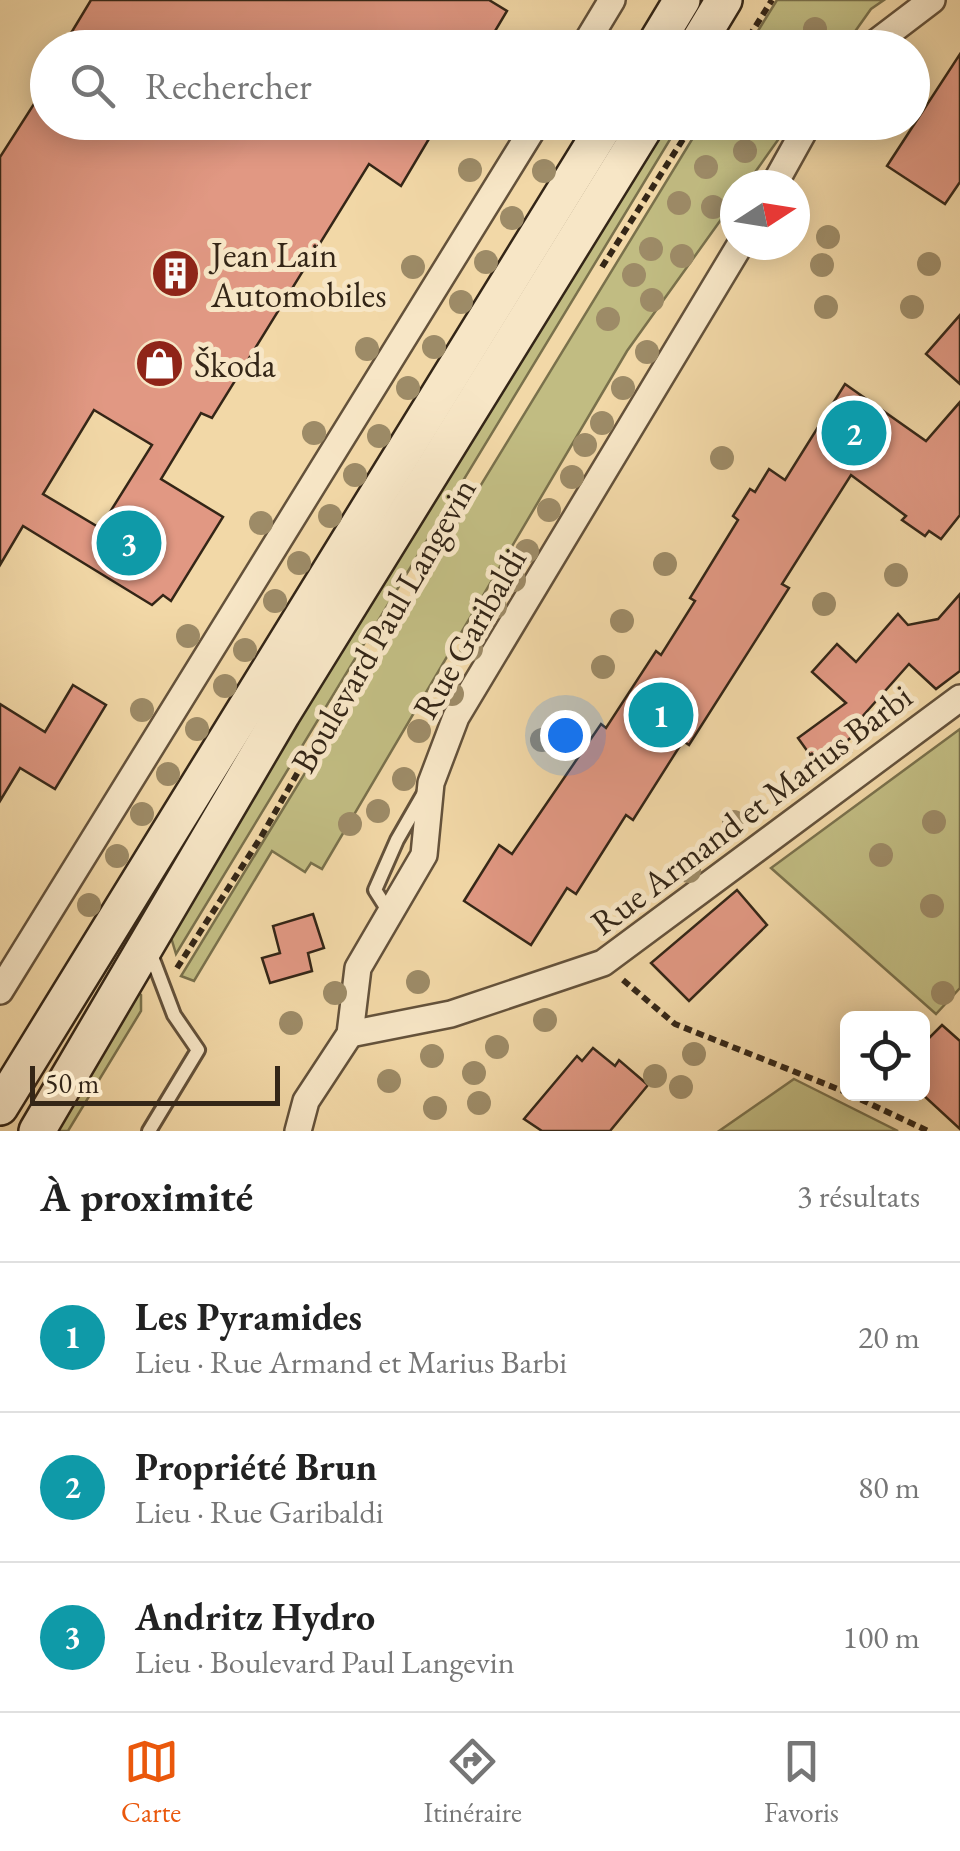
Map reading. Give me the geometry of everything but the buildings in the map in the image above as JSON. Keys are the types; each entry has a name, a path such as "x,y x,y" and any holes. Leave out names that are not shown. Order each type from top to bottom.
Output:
{"main road":[{"path":"664,30 682,0"},
{"path":"705,30 724,0"},
{"name":"Boulevard Paul Langevin","path":"0,1107 596,140"},
{"name":"Boulevard Paul Langevin","path":"37,1131 282,714 637,140"}],"street":[{"path":"594,30 612,0"},
{"path":"893,30 932,0"},
{"path":"0,991 526,140"},
{"path":"783,170 800,140"},
{"name":"Rue Garibaldi","path":"298,1131 306,1101 350,1034 358,968 424,855 431,783 456,717 731,260"},
{"name":"Rue Armand et Marius Barbi","path":"350,1034 451,1014 603,964 960,698"}],"lane":[{"path":"147,944 174,1015 198,1050 149,1131"}],"path":[{"path":"753,30 772,0"},
{"path":"601,268 683,140"},
{"name":"Boulevard Paul Langevin","path":"164,987 261,837 397,597"},
{"path":"603,964 675,1024 840,1090"},
{"path":"865,1101 928,1131"}],"shaded area":[{"path":"777,0 884,0 871,9 856,30 758,30"},
{"path":"649,140 670,140 176,954 170,934 173,914"},
{"path":"692,140 778,140 757,170 720,170 720,221 627,351 322,869 311,863 305,872 272,851 194,981 181,976"},
{"path":"960,729 960,988 936,1014 771,868"},
{"path":"135,989 141,995 141,1011 68,1131 57,1131 55,1127"},
{"path":"794,1079 898,1131 719,1131"}],"place":[{"name":"Jean Lain Automobiles","path":"176,274"},
{"name":"Škoda","path":"159,364"},
{"name":"Propriété Brun","path":"854,433"},
{"name":"Andritz Hydro","path":"129,543"},
{"name":"Les Pyramides","path":"661,715"}]}
